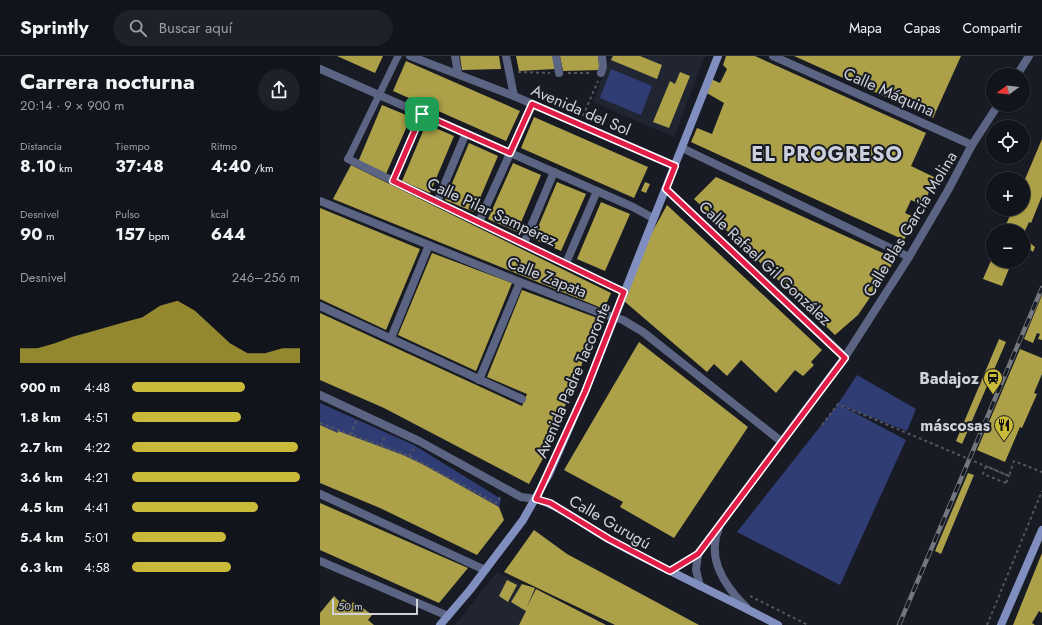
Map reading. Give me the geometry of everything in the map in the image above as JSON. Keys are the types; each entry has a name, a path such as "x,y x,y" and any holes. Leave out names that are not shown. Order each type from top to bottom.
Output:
{"main road":[{"name":"Avenida Padre Tacoronte","path":"440,625 485,570 523,520 536,499 585,392 718,56"},
{"name":"Calle Gurugú","path":"536,499 550,503 609,539 778,625"},
{"path":"1001,625 1042,530"}],"street":[{"path":"410,56 458,73 514,96"},
{"path":"455,56 458,73"},
{"name":"Avenida del Sol","path":"506,56 514,96 675,166"},
{"path":"556,56 559,73"},
{"path":"601,73 603,67 602,56"},
{"name":"Calle Máquina","path":"773,56 972,145"},
{"path":"1021,68 1029,56"},
{"path":"320,69 597,191 653,218"},
{"path":"479,222 532,104"},
{"name":"Calle Blas García Molina","path":"698,554 845,358 909,257 947,192 972,145 993,112"},
{"path":"393,181 422,114"},
{"path":"437,202 466,133"},
{"path":"682,148 909,257"},
{"name":"Calle Pilar Sampérez","path":"348,160 624,292"},
{"path":"524,243 554,172"},
{"name":"Calle Rafael Gil González","path":"666,189 845,358"},
{"path":"566,263 597,191"},
{"name":"Calle Zapata","path":"320,201 520,282 623,320 643,332 782,442"},
{"path":"391,338 428,245"},
{"path":"479,380 520,282"},
{"path":"320,306 522,399"},
{"name":"Calle Gurugú","path":"320,395 419,441 521,497 536,499"},
{"path":"320,494 485,570"},
{"path":"722,521 717,533 716,547 718,565 725,583 731,593 749,610"},
{"path":"670,571 698,554"},
{"path":"698,554 696,570 700,586"},
{"path":"320,561 448,616"}],"lane":[{"path":"348,160 398,56"}],"path":[{"path":"580,125 601,73"},
{"path":"822,425 838,404 944,449 952,452 966,458 973,461 980,464 987,467 1009,476 1006,483 983,474 984,470 986,466 1009,476 1014,461 1042,472"},
{"path":"351,434 359,412"},
{"path":"320,423 409,456 496,503 505,488"},
{"path":"987,625 1042,492"},
{"path":"750,596 808,625"}],"shaded area":[{"path":"611,56 705,56 674,137 593,102"},
{"path":"611,69 652,86 641,115 600,98"},
{"path":"857,375 916,409 907,431 842,406 906,440 840,585 737,532 838,404"},
{"path":"320,403 414,445 501,499 499,507 463,487 320,425"},
{"path":"497,572 608,625 455,625"}],"building":[{"path":"337,56 383,56 375,73"},
{"path":"460,56 499,56 501,69 462,70"},
{"path":"516,56 553,56 555,69 519,71"},
{"path":"560,56 598,56 600,70 563,71"},
{"path":"613,56 640,56 662,65 657,79 611,60"},
{"path":"726,56 755,56 926,133 911,166 934,177 924,206 911,200 905,213 916,218 904,240 691,142 697,128 712,134 724,103 705,92 711,79 720,83 727,69 723,65"},
{"path":"794,56 961,56 933,118"},
{"path":"406,61 520,111 506,141 393,91"},
{"path":"680,72 690,76 669,128 653,122 670,81 675,84"},
{"path":"382,105 411,117 386,174 358,162"},
{"path":"534,117 648,167 634,198 521,148"},
{"path":"426,124 454,136 430,193 402,181"},
{"path":"1042,139 1042,196 1031,223 1006,224 1010,216 1030,216 1030,172 1028,172"},
{"path":"469,143 498,156 474,212 445,200"},
{"path":"513,163 541,175 517,232 488,219"},
{"path":"351,165 611,293 604,309 333,199"},
{"path":"716,177 896,259 858,315 835,335 694,199"},
{"path":"557,182 586,194 561,251 533,239"},
{"path":"645,182 650,184 646,193 641,191"},
{"path":"601,202 630,214 605,271 577,259"},
{"path":"667,205 822,350 811,362 814,365 803,376 795,370 776,393 741,360 727,376 714,364 707,372 624,301 645,245"},
{"path":"320,208 420,249 386,330 320,299"},
{"path":"1030,243 1035,247 1033,252 1030,250"},
{"path":"432,253 512,283 476,371 398,335"},
{"path":"988,268 1009,268 1002,286 983,279"},
{"path":"522,290 600,319 547,451 529,484 384,408 320,380 320,313 522,406 527,394 487,377"},
{"path":"1042,295 1042,340 1038,339 1040,334 1037,333 1033,343 1024,339"},
{"path":"999,339 1006,342 962,444 956,441"},
{"path":"639,342 748,427 674,538 620,507 623,502 564,470"},
{"path":"1020,349 1042,358 1042,374 1034,393 1037,394 1022,428 1020,427 1005,462 977,450"},
{"path":"320,425 338,433 338,431 403,455 424,465 499,507 504,520 477,555 380,508 320,483"},
{"path":"968,473 974,475 941,554 935,551"},
{"path":"320,503 468,568 439,603 320,550"},
{"path":"534,530 567,554 699,625 615,625 504,572"},
{"path":"1042,553 1042,613 1039,611 1032,623 1035,625 1013,625"},
{"path":"507,580 517,585 508,602 499,596"},
{"path":"522,584 535,588 527,607 536,589 606,625 519,625 526,611 511,602"},
{"path":"334,596 340,602 343,599 351,605 353,602 362,609 363,608 372,615 368,620 374,625 320,625 320,613"}],"railway":[{"path":"899,625 1042,288"}],"place":[{"name":"Badajoz","path":"993,395"},
{"name":"máscosas","path":"1004,442"}],"district":[{"name":"EL PROGRESO","path":"827,154"}],"route":[{"path":"532,104 675,166 666,189 845,358 698,554 689,561 670,571 609,539 550,503 536,499 585,392 624,292 393,181 422,114 510,153 532,104"}]}
